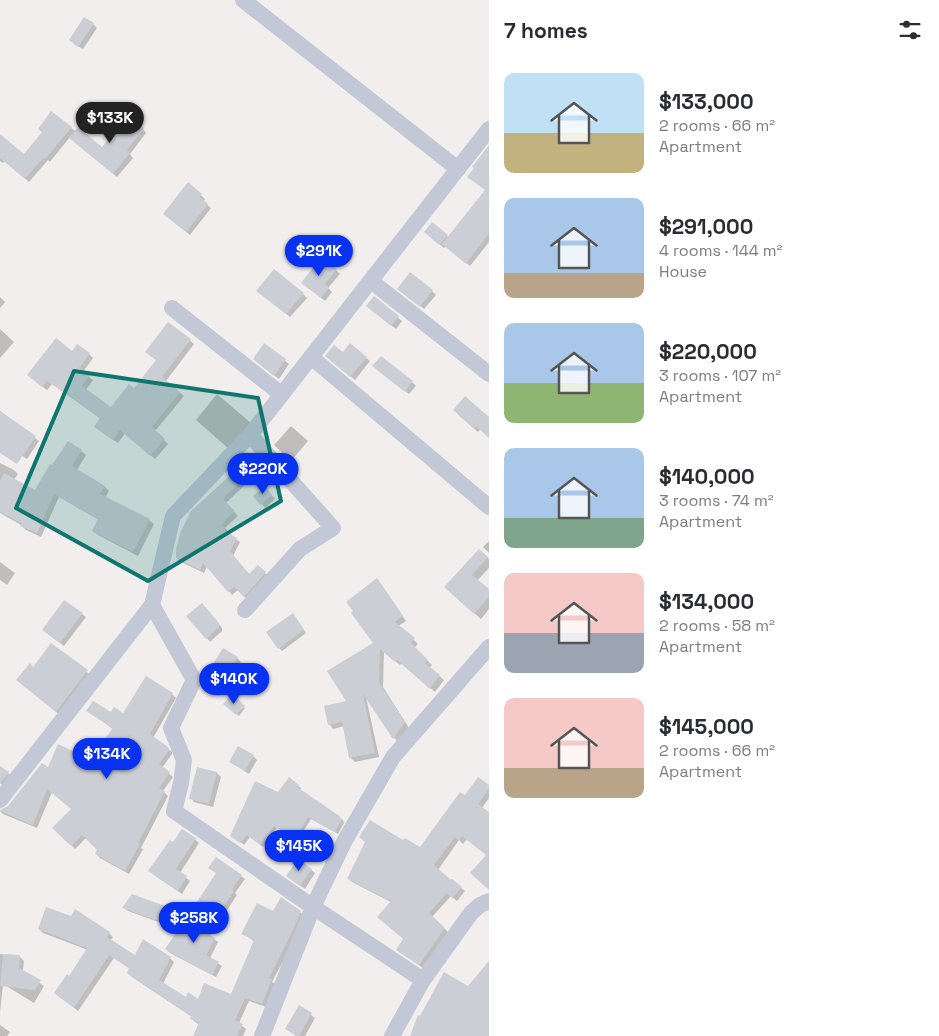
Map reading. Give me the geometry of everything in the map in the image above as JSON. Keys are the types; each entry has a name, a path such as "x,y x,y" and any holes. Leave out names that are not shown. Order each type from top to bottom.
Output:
{"street":[{"path":"242,0 458,169"},
{"path":"0,800 152,605 173,516 250,435 489,129"},
{"path":"371,281 489,374"},
{"path":"172,308 281,394"},
{"path":"311,357 489,507"},
{"path":"245,610 300,548 333,528 250,435"},
{"path":"152,605 194,680 171,728 184,760 174,811 423,980"},
{"path":"262,1036 313,907 344,842 393,757 489,647"},
{"path":"392,1036 423,980 471,913 480,905 489,901"}],"highlighted area":[{"path":"74,371 258,398 281,501 148,581 16,508"}],"building":[{"path":"84,17 94,23 78,47 69,40"},
{"path":"51,111 72,127 25,179 0,158 0,134 24,154 42,132 38,129"},
{"path":"128,115 144,128 127,150 130,153 113,174 69,138 78,127 102,147"},
{"path":"489,145 489,233 466,264 442,244 485,190 467,177 474,168 472,167"},
{"path":"188,182 202,194 200,197 208,204 186,232 163,214"},
{"path":"432,222 448,235 439,245 424,232"},
{"path":"321,257 337,269 325,284 329,288 321,298 301,283"},
{"path":"274,269 304,293 286,314 256,291"},
{"path":"410,272 433,290 420,307 397,289"},
{"path":"374,296 399,316 391,326 366,306"},
{"path":"168,322 191,339 162,377 180,392 152,427 165,439 150,456 120,430 113,440 94,427 100,418 47,381 42,387 27,375 56,338 72,351 77,344 90,353 79,368 90,375 82,386 111,407 129,384 134,388 156,360 145,352"},
{"path":"264,343 286,359 274,376 253,359"},
{"path":"350,343 367,357 350,377 325,356 334,345 343,352"},
{"path":"381,356 413,381 405,392 372,366"},
{"path":"465,396 489,417 489,438 476,426 474,429 453,410"},
{"path":"0,411 36,436 17,464 0,453"},
{"path":"68,441 82,450 72,466 105,486 100,494 150,519 133,552 92,531 98,519 54,494 37,533 20,526 21,523 0,512 0,481 4,473 35,490 50,464 52,465"},
{"path":"237,469 245,477 223,499 235,511 221,525 225,527 224,530 237,538 230,551 249,574 258,565 266,572 244,597 234,587 228,592 203,563 200,570 176,558 176,549 181,531 191,511"},
{"path":"265,486 272,495 260,505 253,496"},
{"path":"479,549 488,557 472,575 489,589 489,597 474,614 444,587"},
{"path":"377,578 403,616 395,622 415,638 411,643 428,660 425,663 440,675 430,689 397,660 395,662 380,649 379,682 405,722 393,739 363,694 375,753 349,758 342,722 328,725 324,706 346,701 327,671 373,643 351,613 353,611 346,602"},
{"path":"64,600 83,613 60,643 42,630"},
{"path":"202,603 219,623 219,627 206,639 186,616"},
{"path":"293,613 304,630 278,649 266,632"},
{"path":"51,643 88,670 56,712 16,680 30,663 33,667"},
{"path":"223,648 238,657 215,693 203,685 204,678"},
{"path":"146,676 173,693 150,734 168,747 169,750 159,764 170,772 159,788 165,791 125,871 95,854 97,850 82,835 71,846 52,828 71,809 47,789 33,825 0,811 8,806 42,763 48,767 58,744 90,759 113,728 86,711 93,701 111,712 114,707 123,713"},
{"path":"232,694 245,706 236,715 223,704"},
{"path":"238,746 254,755 245,771 229,762"},
{"path":"0,766 9,772 0,784"},
{"path":"197,767 217,772 209,804 189,799"},
{"path":"289,777 299,785 297,787 341,817 342,819 335,832 308,817 295,839 274,826 260,845 247,835 240,843 230,836 255,781 278,792"},
{"path":"478,777 489,785 489,789 478,804 489,812 489,890 470,873 486,855 462,836 459,841 455,837 434,865 462,887 452,898 447,893 429,913 445,928 419,965 396,950 403,939 377,917 391,901 347,879 365,842 359,837 370,820 403,840 405,838 420,847 460,792 465,795"},
{"path":"182,829 196,838 176,869 187,876 178,891 148,871 170,840 173,842"},
{"path":"216,857 242,875 218,915 197,902 216,873 208,868"},
{"path":"298,859 312,869 300,886 286,876"},
{"path":"132,894 168,907 160,921 122,908"},
{"path":"281,897 301,911 269,978 272,979 262,1004 245,998 235,1020 243,1024 237,1036 193,1036 199,1023 190,1019 191,1016 127,973 129,968 109,955 74,1008 54,993 67,974 69,976 87,948 38,929 46,907 71,916 75,909 110,932 107,937 135,955 143,939 171,957 159,980 186,997 188,992 198,999 204,983 231,994 254,940 241,934 257,903 273,911"},
{"path":"189,914 212,924 206,933 215,938 206,955 219,962 212,975 165,949"},
{"path":"3,954 20,955 19,968 41,980 35,990 0,986"},
{"path":"489,961 489,1036 410,1036 418,1015 420,1016 444,972 468,986"},
{"path":"299,1005 312,1013 299,1036 297,1036 285,1029"}]}
